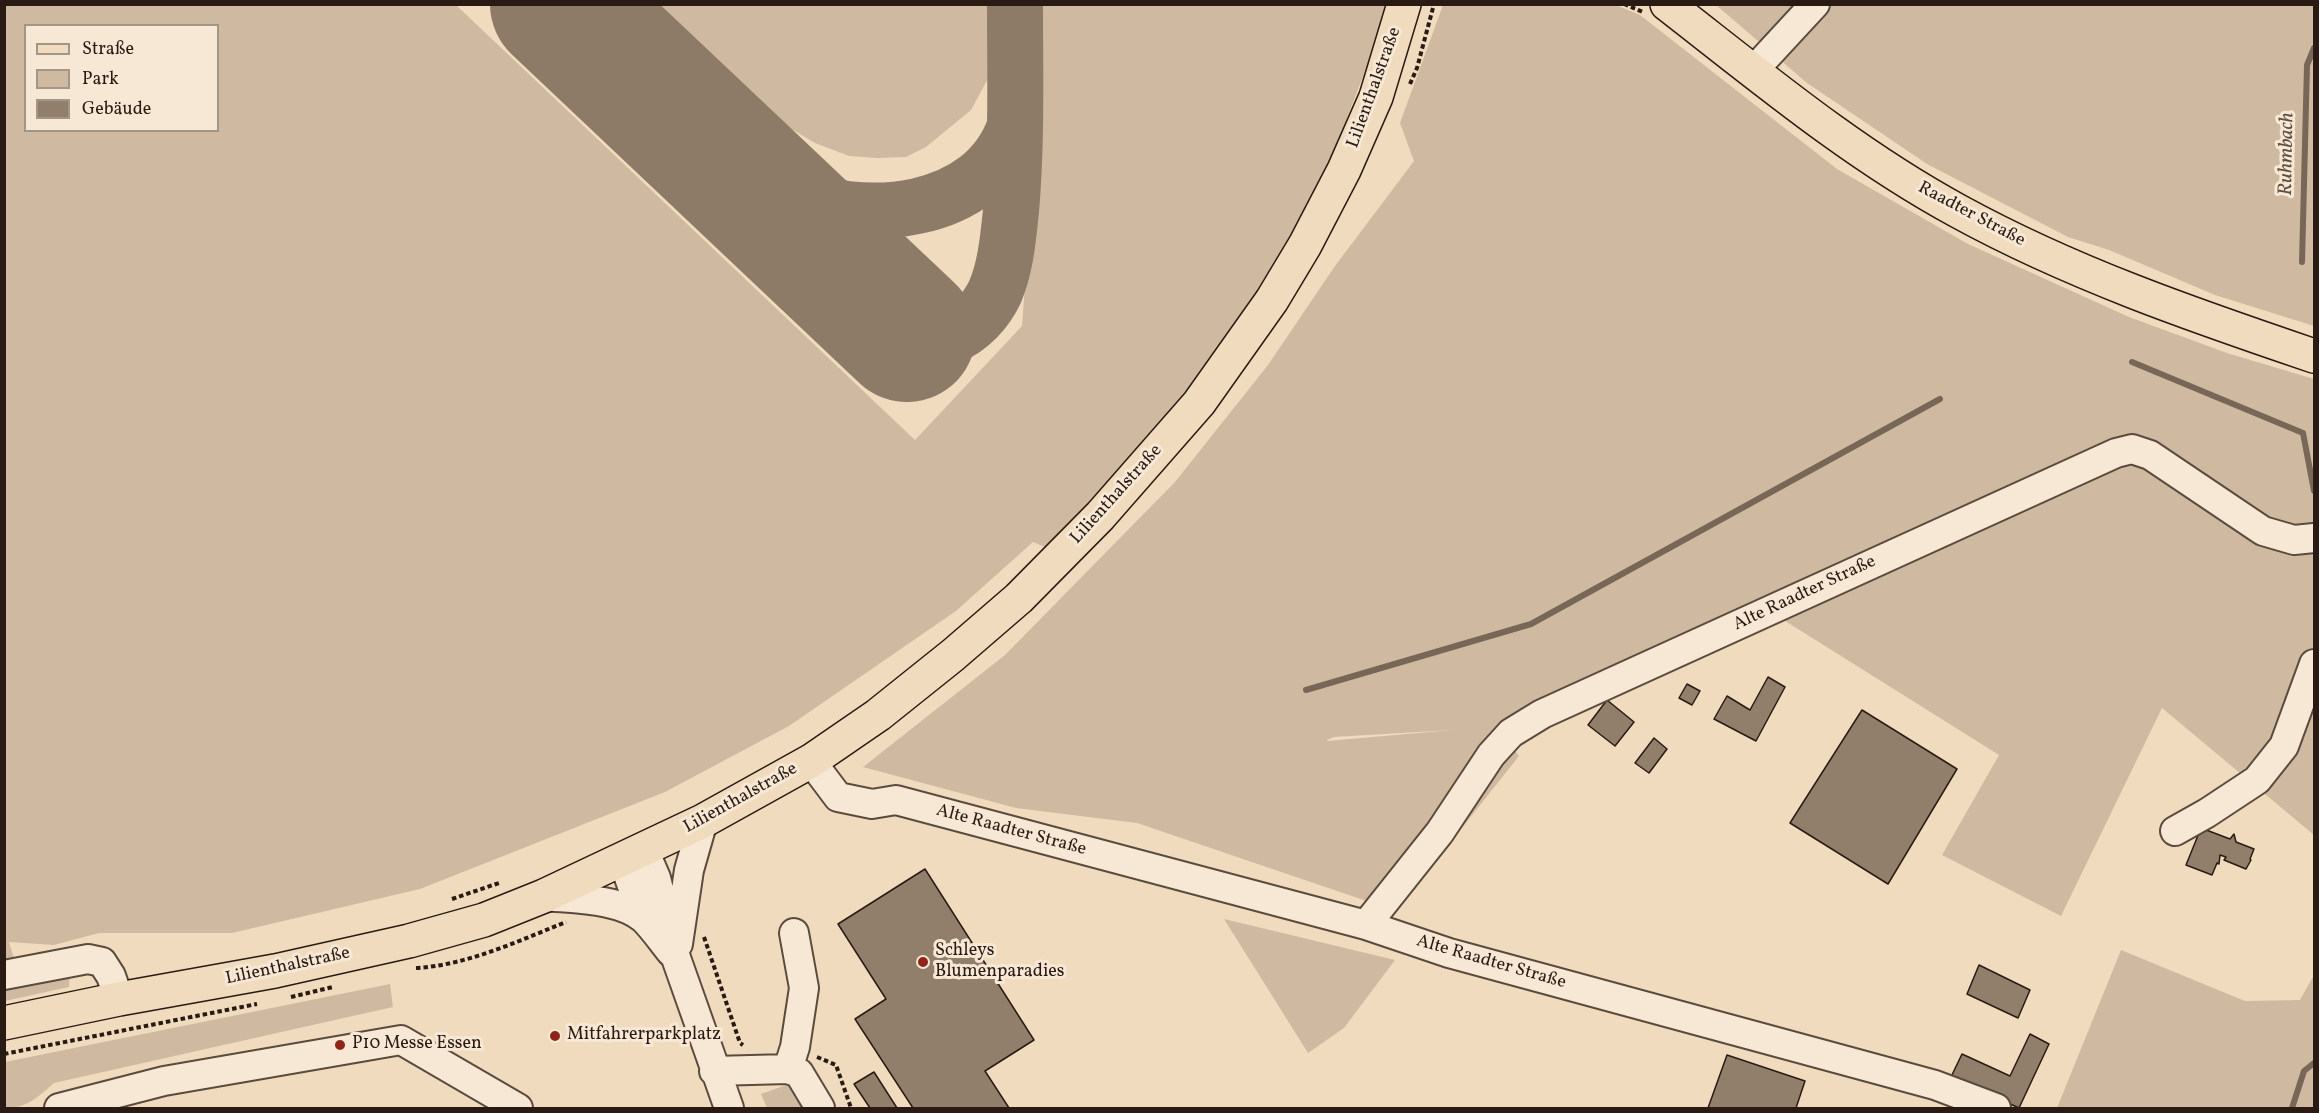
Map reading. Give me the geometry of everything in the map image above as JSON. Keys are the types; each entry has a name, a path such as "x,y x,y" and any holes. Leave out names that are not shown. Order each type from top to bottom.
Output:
{"main road":[{"name":"Lilienthalstraße","path":"4,1023 119,999 275,971 409,941 483,920 544,896 703,821 811,761 878,715 1019,598 1101,516 1199,403 1272,300 1305,245 1344,170 1376,97 1404,4"},
{"name":"Raadter Straße","path":"1666,4 1845,142 1958,211 2059,261 2183,311 2314,356"}],"street":[{"path":"1753,71 1815,4"},
{"name":"Alte Raadter Straße","path":"1366,925 1440,832 1491,755 1511,733 1542,714 2116,453 2132,449 2150,455 2263,531 2294,540 2314,538"},
{"path":"2175,831 2257,780 2284,746 2314,664"},
{"name":"Alte Raadter Straße","path":"811,761 838,797 872,804 896,800 1366,925 1449,953 1935,1085 1996,1108"},
{"path":"676,958 689,870 703,821"},
{"path":"633,855 643,918"},
{"path":"633,855 656,878 676,958 714,1071 729,1108"},
{"path":"544,896 612,904 643,918 676,958"},
{"path":"794,933 804,988 792,1058 820,1108"},
{"path":"4,975 88,959 102,962 111,976 119,999"},
{"path":"59,1108 164,1081 401,1040 518,1108"},
{"path":"714,1071 792,1058"}],"path":[{"path":"450,900 504,882"},
{"path":"701,928 740,1043 748,1049"},
{"path":"792,1058 836,1065 851,1108"}],"green space":[{"path":"4,5 456,5 915,440 1022,326 1041,64 1040,5 1385,5 1377,40 1333,154 1259,295 1180,401 1099,495 1045,547 1033,542 956,611 789,726 665,792 420,889 232,933 99,933 54,945 9,942 16,965 5,971"},
{"path":"657,5 993,5 994,37 990,75 971,110 926,147 906,157 849,156 815,143 783,124"},
{"path":"1443,5 1616,5 1640,15 1837,169 1968,244 2129,317 2227,353 2314,379 2314,835 2162,708 2061,916 1942,855 1999,755 1774,614 1498,727 1519,756 1396,911 1137,823 1016,808 863,767 1005,655 1175,482 1268,365 1335,266 1414,161 1400,123","holes":["1452,730 1327,741 1334,737"]},
{"path":"1716,5 2314,5 2314,326 2215,295 2109,250 2068,237 1927,164 1807,83"},
{"path":"1224,919 1395,960 1344,1028 1308,1053"},
{"path":"2121,950 2245,1001 2300,1000 2314,975 2314,1108 2057,1108"},
{"path":"70,973 69,987 5,1001 4,982"},
{"path":"390,984 393,1007 54,1083 26,1104 5,1108 5,1062"},
{"path":"789,1084 803,1108 767,1108 761,1094"}],"building":[{"path":"1768,677 1785,687 1756,741 1714,719 1727,696 1750,710"},
{"path":"1687,684 1700,691 1692,705 1679,698"},
{"path":"1607,700 1634,722 1615,746 1588,725"},
{"path":"1862,710 1957,769 1888,884 1790,823"},
{"path":"1654,738 1667,749 1649,773 1635,763"},
{"path":"2201,828 2230,839 2234,834 2236,842 2254,849 2246,869 2224,860 2226,857 2220,855 2219,864 2217,863 2212,875 2186,865"},
{"name":"Schleys Blumenparadies","path":"925,869 1034,1040 985,1071 1009,1108 913,1108 855,1019 886,999 838,924"},
{"path":"1979,965 2030,990 2018,1018 1967,994"},
{"path":"2030,1034 2049,1044 2019,1108 1951,1077 1962,1054 2010,1076"},
{"path":"1727,1055 1805,1081 1796,1108 1708,1108"},
{"path":"874,1072 897,1108 870,1108 854,1084"}],"waterway":[{"name":"Ruhmbach","path":"2302,262 2307,65 2314,48"},
{"path":"2132,362 2303,433 2314,491"},
{"path":"1306,690 1531,624 1940,399"},
{"name":"Ruhmbach","path":"2292,1108 2304,1071 2314,1063"}],"taxiway":[{"path":"907,333 923,340 945,338 958,333 982,312 999,282 1008,242 1013,185 1015,4"},
{"path":"681,119 744,169 786,193 816,203 849,209 884,210 917,206 949,196 977,180 999,156 1015,126"}],"runway":[{"path":"559,4 907,333"}],"place":[{"name":"Schleys Blumenparadies","path":"923,962"},
{"name":"Mitfahrerparkplatz","path":"555,1036"},
{"name":"P10 Messe Essen","path":"340,1045"}]}
